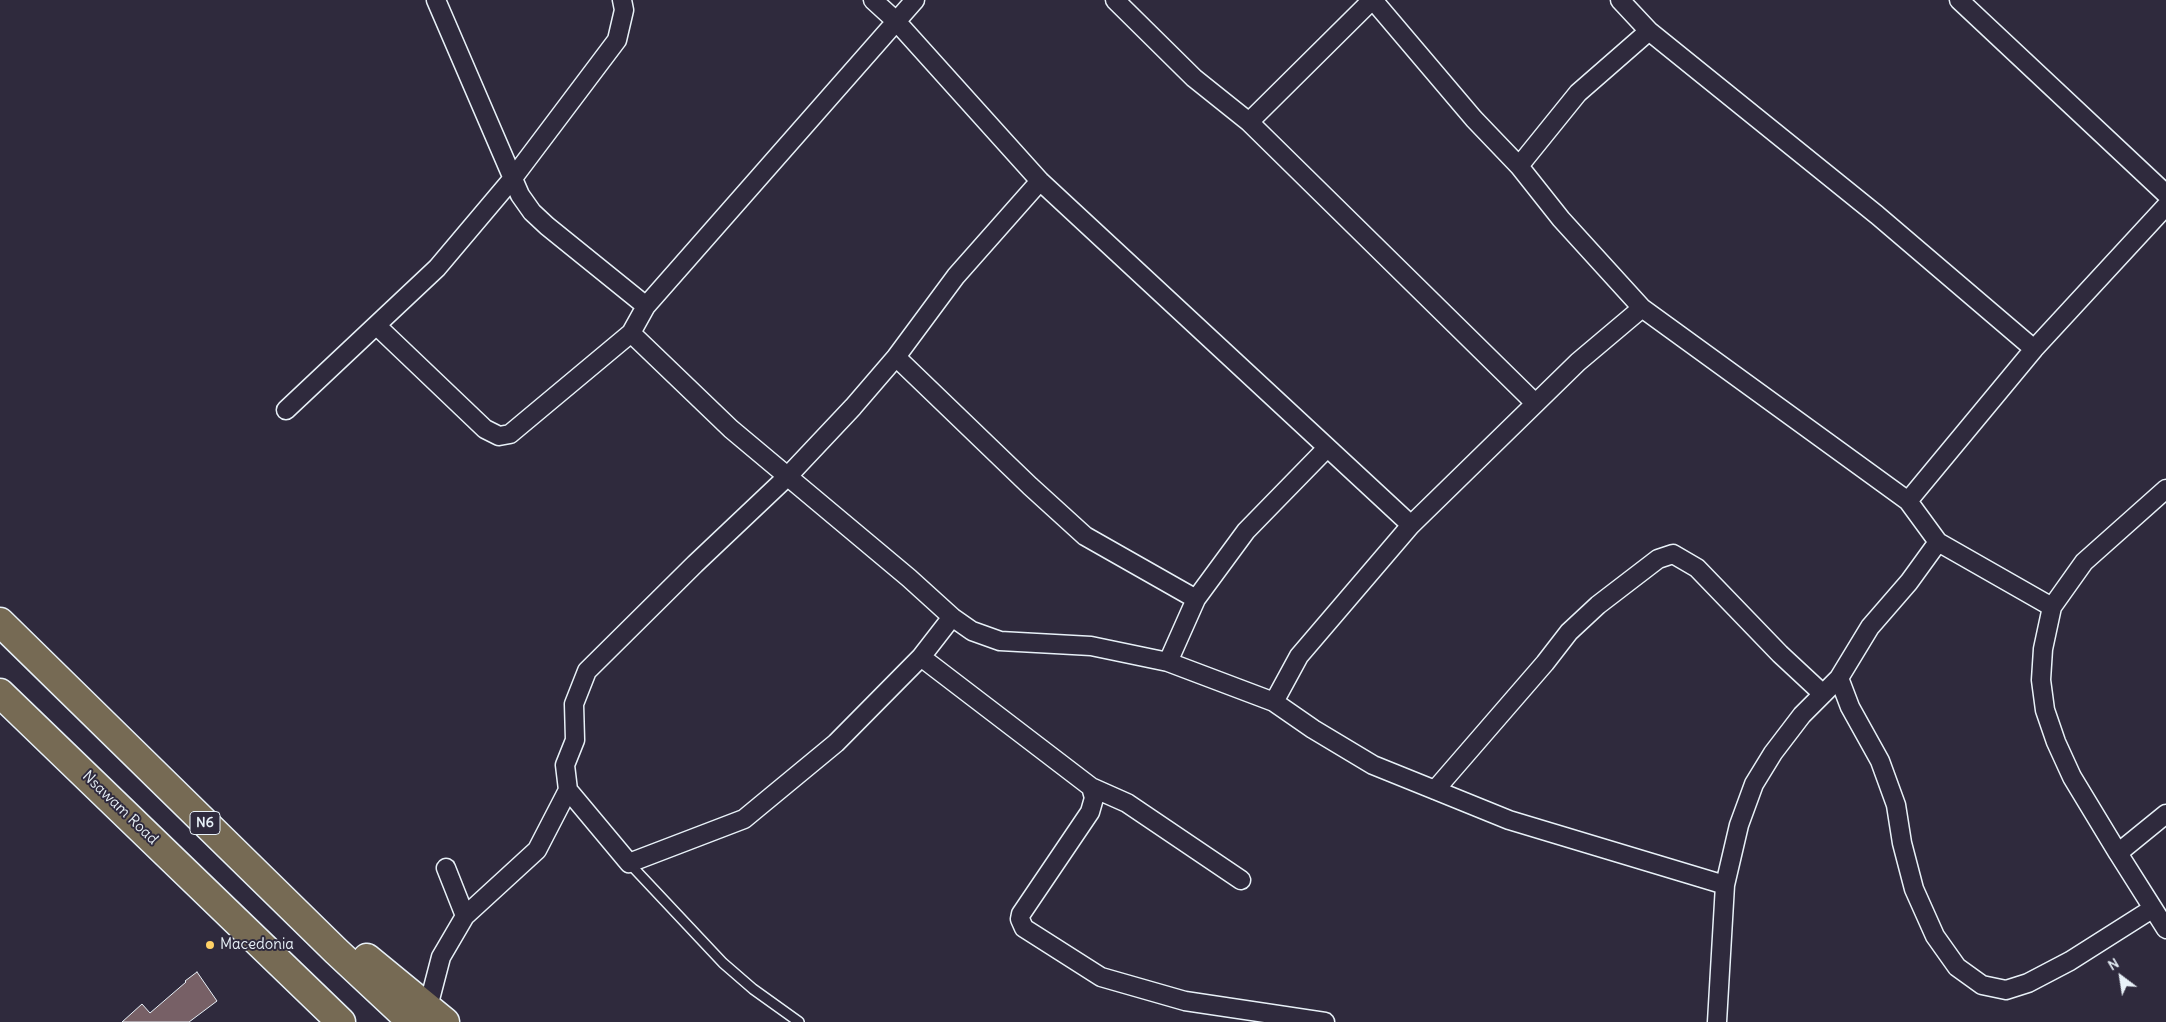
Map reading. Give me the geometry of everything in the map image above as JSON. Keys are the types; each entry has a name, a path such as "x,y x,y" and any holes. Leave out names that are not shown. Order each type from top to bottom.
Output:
{"highway":[{"name":"N6","path":"0,622 336,951 428,1017"},
{"name":"Nsawam Road","path":"0,693 341,1022"},
{"name":"Nsawam Road","path":"239,923 299,1006 313,1022"}],"street":[{"path":"436,0 520,195 532,212 646,306"},
{"path":"286,410 437,268 513,178 617,40 624,10 622,0"},
{"path":"872,0 896,21 1040,181 1326,449 1410,525"},
{"path":"377,326 485,429 499,436 510,434 631,333 646,306 915,0"},
{"path":"1115,0 1194,78 1249,122 1535,403"},
{"path":"1249,122 1372,0 1474,119 1519,166 1561,219 1642,308 1908,501 1938,542 2052,607"},
{"path":"1620,0 1649,31 1877,215 2034,349"},
{"path":"1959,0 2166,194"},
{"path":"1519,166 1578,93 1649,31"},
{"path":"952,618 921,656 836,743 744,818 629,863 568,790 565,765 575,740 574,704 587,671 682,576 788,476 853,407 896,357 956,276 1040,181"},
{"path":"1908,501 2034,349 2166,206"},
{"path":"1274,702 1300,656 1410,525 1578,362 1642,308"},
{"path":"631,333 731,429 952,618 972,631 1000,641 1090,646 1168,662 1274,702 1313,729 1373,765 1509,820 1725,885"},
{"path":"896,357 1030,486 1085,536 1196,599"},
{"path":"1168,662 1196,599 1246,531 1326,449"},
{"path":"2166,489 2084,562 2052,607 2043,649 2041,680 2045,710 2056,742 2072,777 2166,929"},
{"path":"1717,1022 1725,885 1739,825 1754,784 1773,752 1802,715 1839,678 1870,627 1908,582 1938,542"},
{"path":"1435,790 1569,632 1598,605 1658,559 1673,554 1696,568 1780,654 1823,694"},
{"path":"921,656 1091,787 1127,803 1242,880"},
{"path":"1839,678 1850,707 1880,761 1896,805 1902,843 1914,889 1935,936 1957,967 1963,972 1982,986 2006,990 2028,983 2070,960 2152,909"},
{"path":"1091,787 1094,798 1090,812 1021,914 1020,919 1024,928 1101,977 1185,1001 1325,1022"},
{"path":"428,1017 441,957 465,916 537,850 568,790"},
{"path":"2118,853 2166,814"},
{"path":"446,868 465,916"}],"lane":[{"path":"629,863 724,963 754,989 799,1022"}],"building":[{"path":"197,972 217,1001 189,1022 122,1022 142,1004 150,1013"}],"place":[{"name":"Macedonia","path":"210,945"}]}
